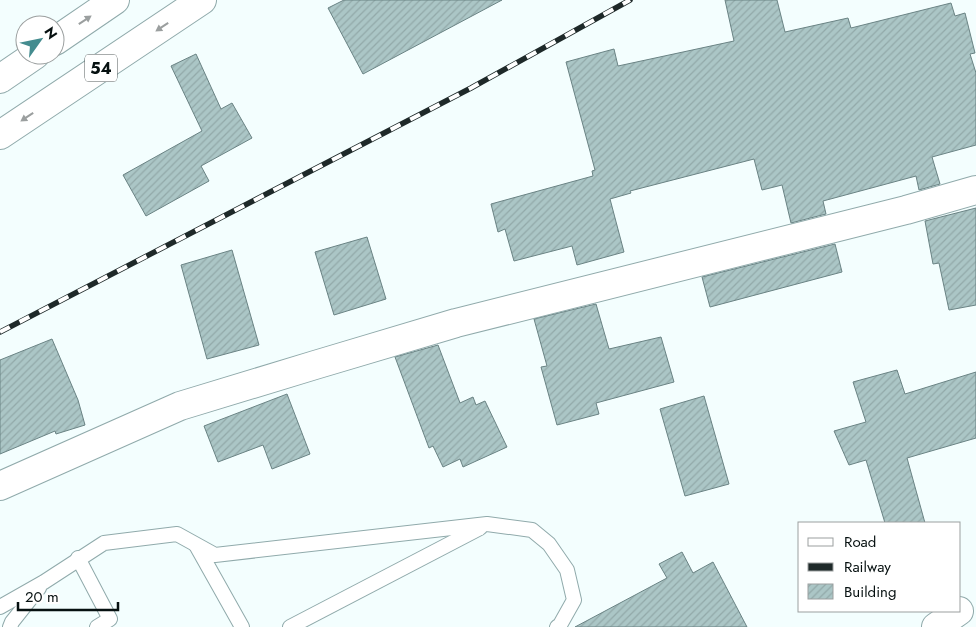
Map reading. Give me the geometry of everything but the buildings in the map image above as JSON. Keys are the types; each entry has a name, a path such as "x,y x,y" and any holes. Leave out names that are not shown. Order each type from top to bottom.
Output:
{"main road":[{"path":"65,34 115,0"},
{"name":"54","path":"0,135 202,0"},
{"path":"0,79 20,65"},
{"path":"0,486 180,406 314,365 456,323 906,210 976,190"},
{"path":"961,609 976,598"},
{"path":"936,627 956,612"}],"lane":[{"path":"290,627 487,524"},
{"path":"0,607 44,582 104,542 177,534 215,555 487,524 532,530 549,544 567,570 574,600 557,627"},
{"path":"196,545 242,627"},
{"path":"78,558 110,619 97,627"},
{"path":"10,627 44,582"}],"railway":[{"path":"0,332 471,88 630,0"}]}
